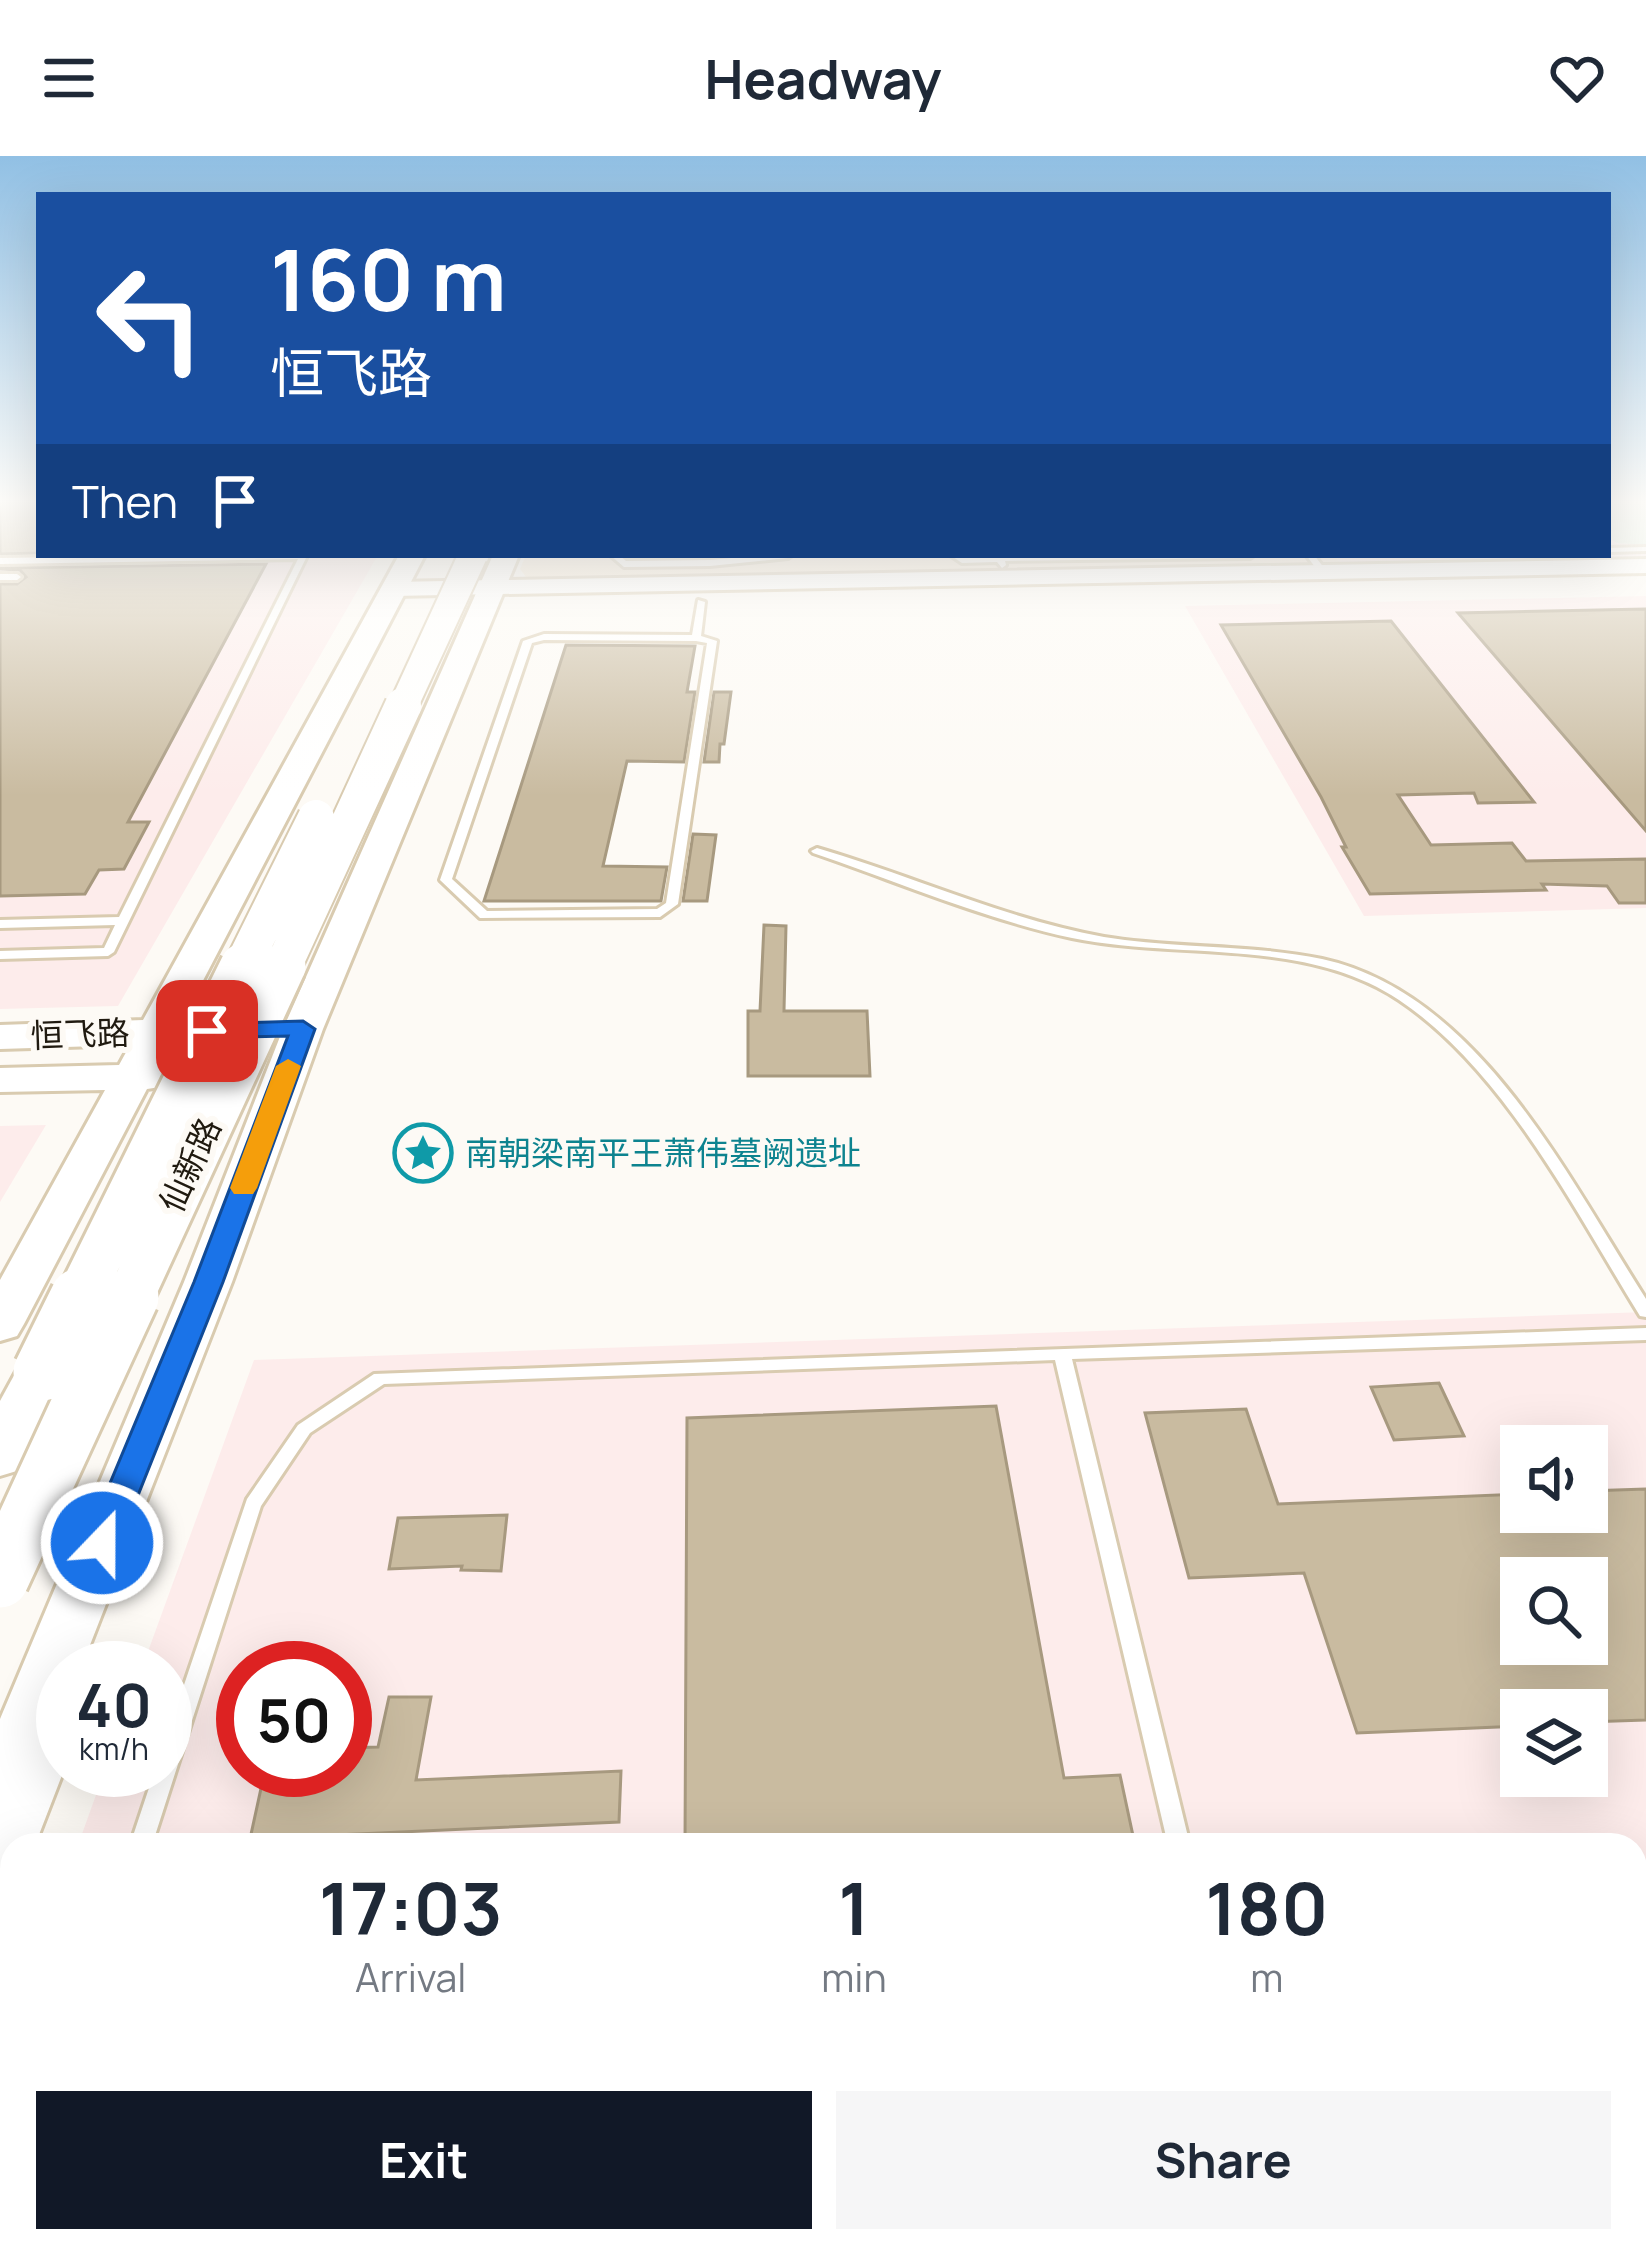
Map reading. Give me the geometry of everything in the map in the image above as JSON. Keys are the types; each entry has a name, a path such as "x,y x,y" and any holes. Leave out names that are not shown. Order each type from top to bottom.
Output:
{"main road":[{"path":"0,1324 387,600"},
{"name":"仙新路","path":"0,1455 423,600"},
{"name":"仙新路","path":"0,1579 476,600"},
{"name":"仙新路","path":"0,1794 477,600"},
{"name":"恒飞路","path":"0,1037 303,1029"},
{"name":"恒飞路","path":"0,1080 285,1075"},
{"name":"仙新路","path":"86,1641 117,1564 153,1417"},
{"path":"7,1833 36,1763"}],"street":[{"path":"676,600 756,600"}],"lane":[{"path":"0,955 108,952 281,600"},
{"path":"696,638 700,602"},
{"path":"544,637 696,638 712,641 672,904 660,914 484,915 446,880 528,641 544,637"},
{"path":"817,851 1068,933 1146,948 1273,953 1342,969 1402,996 1479,1061 1646,1312"},
{"path":"0,924 124,921"},
{"path":"145,1833 254,1504 304,1429 380,1378 1646,1334"},
{"path":"1062,1354 1177,1833"}],"shaded area":[{"path":"0,600 352,600 118,1006 0,1009"},
{"path":"1646,600 1646,908 1364,916 1185,606"},
{"path":"46,1125 0,1202 0,1126"},
{"path":"1646,1312 1646,1833 82,1833 95,1797 192,1797 192,1641 152,1641 254,1360"}],"building":[{"path":"0,600 247,600 128,822 149,822 124,869 99,870 85,894 0,896"},
{"path":"1646,609 1646,831 1458,613"},
{"path":"1391,621 1534,802 1478,803 1474,793 1398,795 1431,845 1512,843 1526,861 1646,859 1646,903 1619,903 1607,886 1542,884 1546,890 1370,894 1342,847 1346,847 1321,797 1221,625"},
{"path":"566,645 695,646 687,692 695,692 684,762 627,761 603,866 667,867 661,901 484,901"},
{"path":"714,692 731,692 724,744 720,744 719,762 704,762"},
{"path":"693,834 716,835 707,901 683,901"},
{"path":"764,925 786,926 784,1011 867,1011 870,1076 748,1076 748,1011 760,1011"},
{"path":"1439,1383 1464,1436 1394,1440 1371,1387"},
{"path":"996,1406 1064,1778 1120,1775 1132,1833 685,1833 687,1418"},
{"path":"1246,1409 1278,1504 1500,1495 1500,1533 1608,1533 1608,1490 1646,1489 1646,1720 1608,1721 1608,1689 1500,1689 1500,1727 1357,1733 1304,1573 1189,1578 1145,1413"},
{"path":"507,1515 501,1571 461,1570 462,1566 389,1569 398,1518"},
{"path":"389,1697 431,1697 416,1780 621,1771 619,1822 380,1833 251,1833 259,1797 372,1797 372,1747 378,1747"}],"slow traffic":[{"path":"243,1188 288,1066"}],"place":[{"name":"南朝梁南平王萧伟墓阙遗址","path":"423,1153"}],"route":[{"path":"102,1543 208,1282 303,1029 207,1031"}]}
